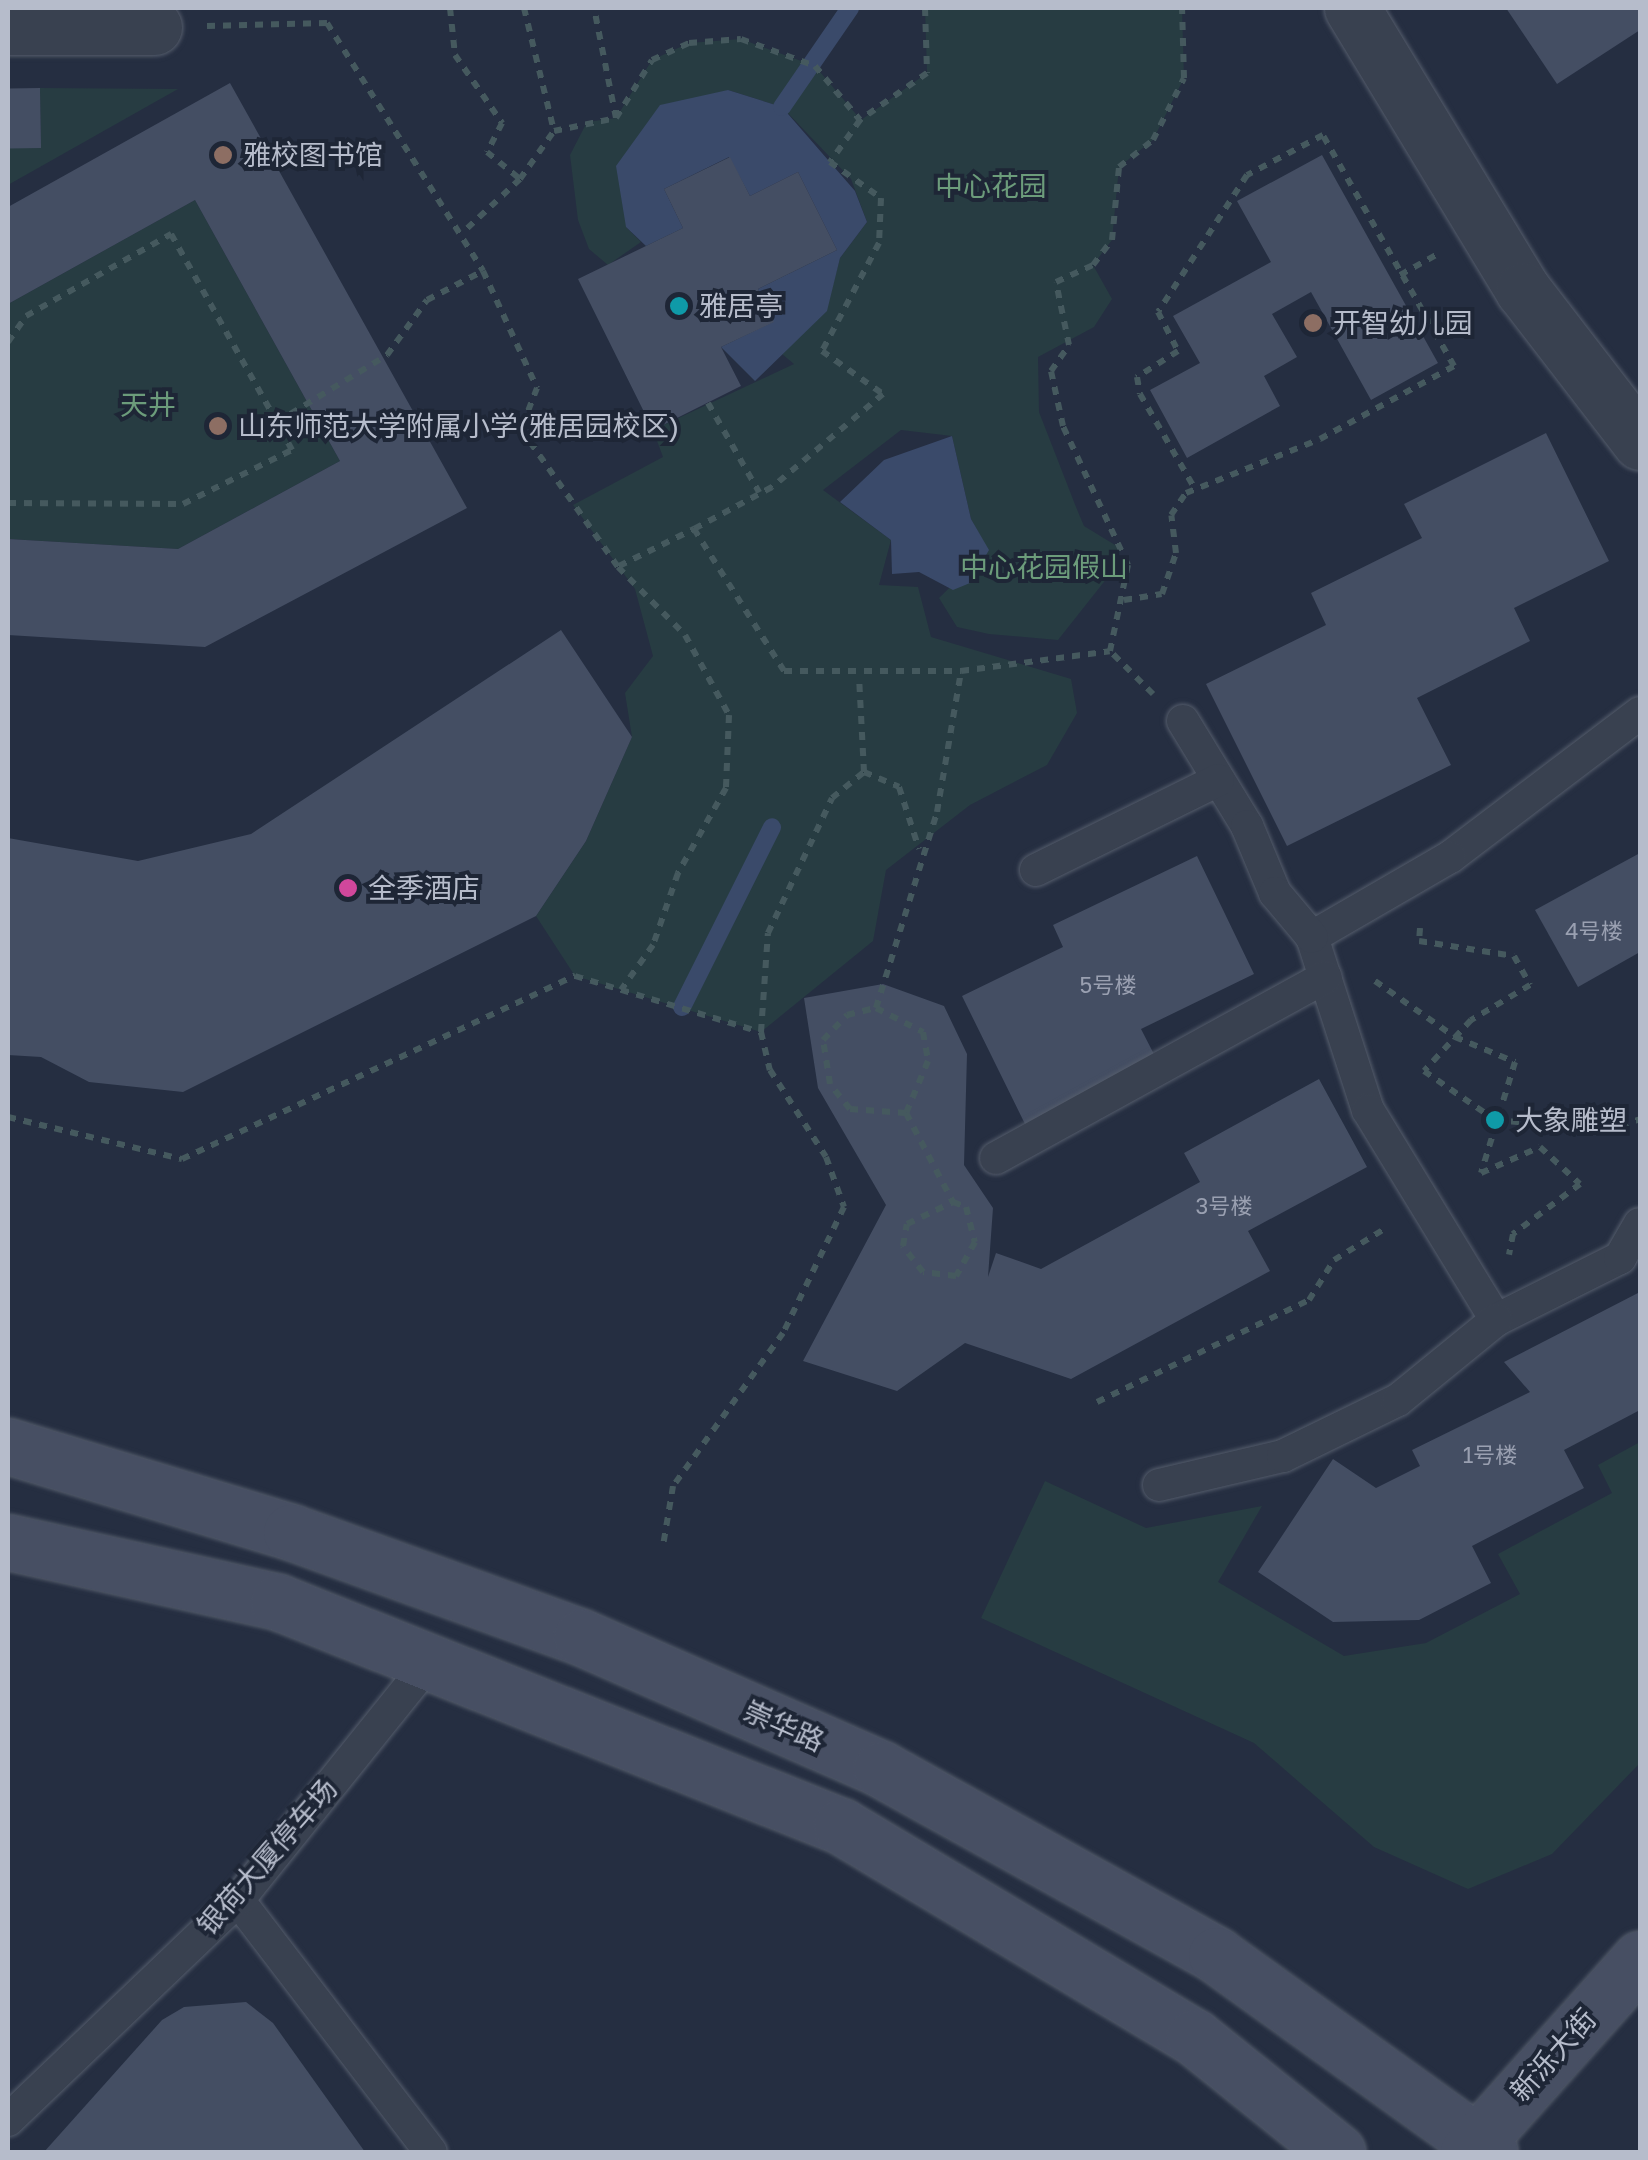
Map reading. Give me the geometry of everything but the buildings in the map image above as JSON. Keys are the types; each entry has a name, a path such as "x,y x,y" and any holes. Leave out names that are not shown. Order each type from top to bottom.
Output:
{"main road":[{"name":"崇华路","path":"8,1446 290,1532 581,1637 882,1768 1216,1955 1478,2149"},
{"path":"8,1542 278,1602 427,1665 841,1826 1194,2037 1338,2152"},
{"name":"新泺大街","path":"1478,2149 1640,1959"}],"street":[{"path":"1352,8 1523,290 1640,442"},
{"path":"8,28 154,27"}],"lane":[{"path":"1312,937 1422,874 1590,760 1640,714"},
{"path":"1183,722 1218,780 1275,893 1312,937 1368,1110 1496,1320"},
{"path":"1036,870 1218,780"},
{"path":"996,1158 1325,977"},
{"path":"1159,1485 1283,1456 1398,1400 1496,1320 1620,1258 1640,1224"},
{"name":"银荷大厦停车场","path":"8,2120 238,1900 427,1665"},
{"path":"238,1900 431,2152"}],"path":[{"path":"450,8 455,54 502,123 487,152 520,179"},
{"path":"524,8 554,131"},
{"path":"594,8 616,118"},
{"path":"618,566 760,492 883,394 822,352 878,243 881,198 830,162 860,120 927,73 925,8"},
{"path":"1110,652 1124,600 1128,564 1050,391 1051,370 1069,344 1056,282 1093,265 1112,240 1119,168 1153,140 1184,78 1182,8"},
{"path":"154,27 327,23 483,271 536,388 521,429 618,566 685,635 729,715 726,788 678,874 653,945 621,990"},
{"path":"462,233 520,179 554,131 616,118 652,60 689,43 741,39 815,66 860,120"},
{"path":"1124,600 1162,594 1176,554 1171,515 1195,489 1320,439 1454,366 1323,135 1247,175 1158,312 1178,350 1137,378 1140,394 1195,489"},
{"path":"8,342 26,316 171,234 292,450 183,504 8,503"},
{"path":"278,422 387,354 426,300 483,271"},
{"path":"708,403 760,492"},
{"path":"694,528 784,671 859,676 961,671 1110,652"},
{"path":"1110,652 1183,722"},
{"path":"876,1008 920,850 937,812 961,671"},
{"path":"859,676 864,772"},
{"path":"864,772 899,786 920,850"},
{"path":"663,1546 673,1486 783,1332 844,1208 826,1157 770,1070 761,1032 768,933 832,798 864,772"},
{"path":"1422,874 1419,940 1514,956 1530,985 1455,1037 1424,1072 1495,1120 1605,1130 1640,1118"},
{"path":"1325,977 1362,969 1455,1037 1515,1062 1481,1173 1540,1147 1580,1184 1514,1234 1496,1320"},
{"path":"8,1117 182,1159 575,976 761,1032"},
{"path":"906,1113 850,1109 830,1084 823,1040 847,1016 876,1008 923,1032 928,1048 906,1113 953,1202 966,1208 975,1242 956,1276 923,1272 903,1246 908,1224 953,1202"},
{"path":"1097,1402 1279,1318 1309,1300 1334,1260 1424,1206"}],"green space":[{"path":"925,8 1182,8 1184,78 1153,140 1119,167 1112,240 1093,265 1112,299 1094,327 1038,357 1039,412 1084,526 1120,548 1115,568 1058,640 989,634 957,627 939,598 988,550 971,519 952,436 901,430 823,490 891,540 879,585 918,587 931,637 1071,679 1077,713 1047,765 970,805 886,870 873,941 761,1032 575,976 536,916 586,841 632,737 625,693 653,656 635,589 573,505 663,457 653,430 794,364 782,354 826,311 840,258 867,222 851,179 782,107 728,90 626,227 641,242 608,265 589,249 578,220 570,155 587,122 616,118 652,60 689,43 741,39 815,66 861,120 927,73"},
{"path":"40,88 178,89 8,185 8,148 41,147"},
{"name":"天井","path":"195,200 340,461 178,549 8,539 8,304"},
{"path":"1640,1442 1640,1763 1552,1854 1468,1889 1374,1847 1254,1743 981,1618 1045,1481 1146,1528 1262,1506 1218,1582 1344,1656 1426,1643 1520,1594 1498,1554 1612,1493 1598,1465"}],"water":[{"path":"728,90 782,107 855,191 867,222 840,258 827,311 755,381 721,347 773,322 758,289 837,250 798,172 750,196 729,157 664,189 683,228 646,246 626,227 616,166 660,105"},
{"path":"952,436 971,519 989,550 970,583 953,590 919,572 892,574 891,540 840,502 884,460"}],"waterway":[{"path":"782,107 850,8"},
{"path":"682,1007 772,827"}],"place":[{"name":"雅校图书馆","path":"223,155"},
{"name":"雅居亭","path":"679,306"},
{"name":"开智幼儿园","path":"1313,323"},
{"name":"山东师范大学附属小学(雅居园校区)","path":"218,426"},
{"name":"全季酒店","path":"348,888"},
{"name":"大象雕塑","path":"1495,1120"}],"park label":[{"name":"中心花园","path":"991,186"},
{"name":"中心花园假山","path":"1044,567"}]}
